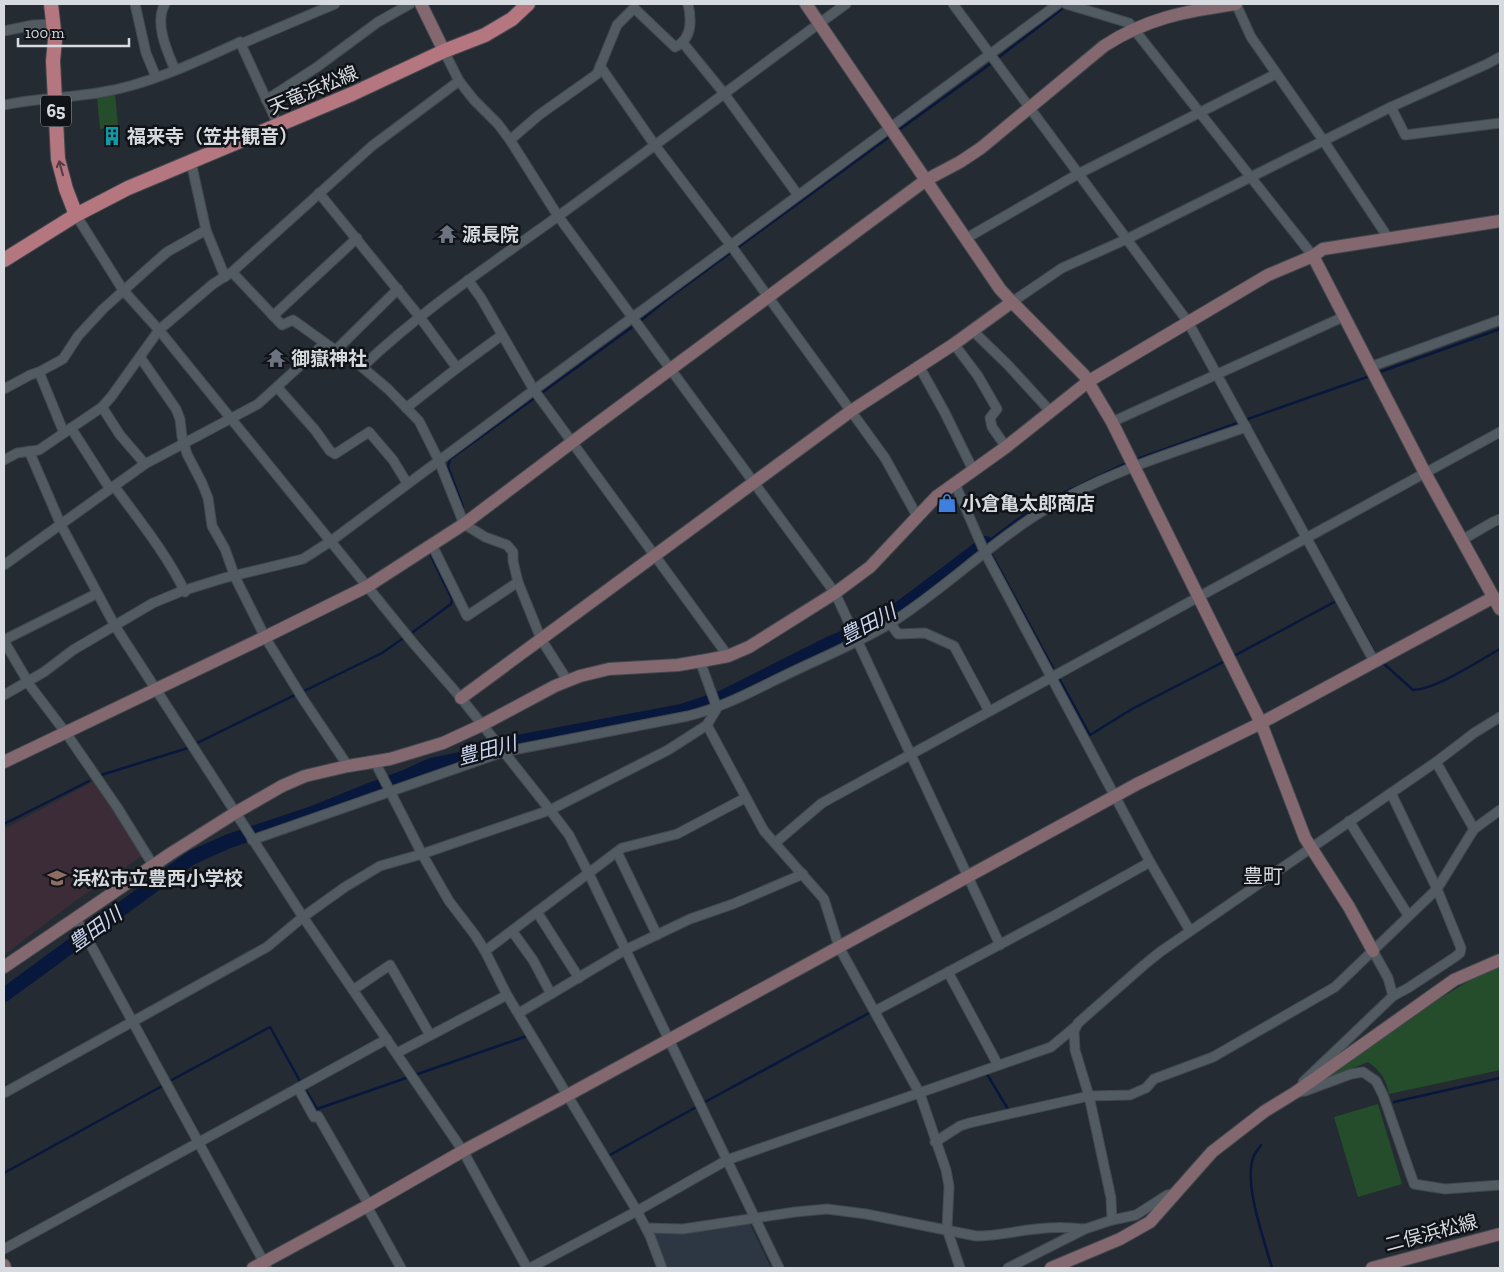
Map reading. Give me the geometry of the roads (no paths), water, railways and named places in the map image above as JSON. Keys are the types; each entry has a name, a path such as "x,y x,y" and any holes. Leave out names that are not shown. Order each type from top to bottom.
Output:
{"main road":[{"name":"65","path":"52,4 58,159 76,215"},
{"name":"天竜浜松線","path":"4,260 76,215 128,188 352,94 444,51 485,35 512,19 528,4"}],"street":[{"path":"135,4 146,53 156,77"},
{"path":"165,4 160,17 166,49 175,70"},
{"path":"4,105 103,92 156,77 335,4"},
{"path":"266,100 317,67 371,26 410,4"},
{"path":"421,4 459,81 510,140 558,216 835,593 966,877 1000,945"},
{"path":"510,140 539,115 597,74 617,26 634,6 675,47 683,43 691,27 688,4"},
{"path":"806,4 1000,289 1089,381 1112,422 1261,723 1297,819 1311,847 1349,907 1388,978 1393,996"},
{"path":"362,367 419,316 558,216 723,92 846,4"},
{"path":"952,4 1188,322 1374,661"},
{"path":"4,695 73,650 152,603 224,578 235,577 303,559 331,541 407,483 537,394 633,319 891,127 993,58 1059,4 1129,23 1313,256 1425,473 1498,600 1374,661 1261,723 1137,784 463,1151 261,1266 199,1142 79,924"},
{"path":"4,762 368,586 432,546 926,180 960,162 981,148 1104,46 1122,34 1142,25 1177,13 1236,4 1251,37 1323,140 1388,239"},
{"path":"4,31 33,25 53,24"},
{"path":"240,42 278,125"},
{"path":"683,43 723,92 798,195"},
{"path":"461,698 851,411 954,344 1062,268 1127,239 1391,107 1500,57"},
{"path":"600,66 654,144 769,297 885,458 917,516"},
{"path":"965,239 1078,174 1276,74"},
{"path":"4,460 17,452 39,450 102,407 159,330 213,284 228,275 372,146 459,81"},
{"path":"1391,107 1404,135 1500,123"},
{"path":"191,162 206,230 228,275 282,325 293,320 362,367 388,389 419,420 439,461 464,524 486,537 507,545 513,552 518,582 541,639 567,680"},
{"path":"319,193 398,289 457,368"},
{"path":"76,215 123,290 159,330 461,698 569,835 779,1268"},
{"path":"4,967 79,924 153,865 265,795 304,776 410,754 443,743 482,725 567,680 609,669 678,664 728,656 764,638 835,593 875,562 936,497 1006,447 1089,381 1268,275 1323,250 1500,221"},
{"path":"4,389 63,359 78,336 102,309 123,290 167,252 192,236 206,230"},
{"path":"273,316 357,238"},
{"path":"468,280 481,298 537,394 728,656"},
{"path":"336,350 398,289"},
{"path":"1112,422 1344,317"},
{"path":"1372,372 1500,320"},
{"path":"973,331 1008,365 1050,411"},
{"path":"406,408 502,335"},
{"path":"4,565 144,464 258,404 325,343"},
{"path":"954,344 978,376 997,409 990,418 992,427 1006,447"},
{"path":"140,357 176,409 180,419 183,444 208,498 212,526 225,549 235,577 265,637 348,766"},
{"path":"920,366 973,470"},
{"path":"39,372 67,431 140,521 175,571 185,592"},
{"path":"277,387 315,430 330,451 335,454 370,432 393,460 407,483"},
{"path":"102,407 120,435 144,464"},
{"path":"252,840 503,752 688,716 716,708 890,623 1018,526 1048,507 1132,463 1245,426"},
{"path":"775,843 822,803 1500,432"},
{"path":"29,451 61,525 96,594 115,626 303,917 463,1151 528,1268 637,1211 727,1160 1051,1047 1144,964 1436,762 1474,733 1500,717"},
{"path":"954,484 984,552 1150,862 1190,931"},
{"path":"1462,540 1500,519"},
{"path":"432,546 467,616 518,582"},
{"path":"96,594 4,641 28,681 117,807 153,865"},
{"path":"890,623 898,634 925,633 954,646 989,711"},
{"path":"4,1092 267,947 303,917 345,887 380,866 422,854 550,810 668,750 707,725 716,708 700,661"},
{"path":"707,725 764,831 824,899 839,947 920,1094 946,1170 949,1186 947,1230 960,1268"},
{"path":"375,762 422,854 449,901 485,951 507,995 637,1211 662,1268"},
{"path":"1436,762 1474,829"},
{"path":"1296,1092 1306,1078 1353,1036 1393,996 1423,979 1460,954 1461,948 1458,938 1391,793"},
{"path":"485,951 622,848 677,834 745,798"},
{"path":"935,1142 960,1126 969,1123 1089,1096 1130,1095 1146,1088 1154,1079 1212,1057 1335,986 1408,915 1437,892 1474,829 1500,810"},
{"path":"1349,821 1408,915"},
{"path":"616,852 657,935"},
{"path":"875,1011 1000,945 1150,862"},
{"path":"519,1013 625,950 690,919 752,897 803,874"},
{"path":"537,912 579,978"},
{"path":"512,931 533,960 551,994"},
{"path":"1051,1268 1137,1231 1150,1222 1212,1152 1265,1112 1454,980 1500,960"},
{"path":"353,990 390,964 430,1035"},
{"path":"948,972 998,1065"},
{"path":"397,1053 507,995"},
{"path":"1078,1023 1074,1031 1075,1050 1089,1096 1111,1198 1112,1220"},
{"path":"4,1249 387,1039"},
{"path":"1296,1092 1305,1092 1351,1074 1363,1072 1376,1081 1383,1095 1414,1184 1444,1189 1500,1185"},
{"path":"302,1086 314,1116 318,1116 369,1205 370,1212 401,1268"},
{"path":"1008,1268 1085,1229 1136,1214 1167,1195 1176,1192"},
{"path":"646,1228 683,1229 827,1209 866,1214 976,1236 993,1236 1035,1229 1065,1227 1085,1229"},
{"name":"二俣浜松線","path":"1372,1268 1500,1234"}],"waterway":[{"path":"900,129 1062,9"},
{"path":"639,322 670,297 889,137"},
{"path":"540,394 635,325"},
{"path":"1377,373 1500,329"},
{"path":"1245,420 1370,376"},
{"path":"463,507 448,467 450,459 536,397"},
{"path":"1135,460 1240,422"},
{"path":"987,546 986,543 1028,512 1127,463"},
{"name":"豊田川","path":"4,995 191,858 229,841 310,814 431,765 518,742 682,711 721,698 828,644 859,631 897,610 986,543"},
{"path":"413,632 451,604 452,599 430,554"},
{"path":"992,555 1053,668"},
{"path":"1342,598 1344,597 1374,651"},
{"path":"1232,657 1338,600"},
{"path":"304,691 382,653 402,639"},
{"path":"1383,663 1413,690 1445,680 1500,649"},
{"path":"1060,680 1090,735 1132,709 1225,661"},
{"path":"195,744 297,694"},
{"path":"101,775 188,748"},
{"path":"4,824 89,781"},
{"path":"703,1103 871,1012"},
{"path":"168,1082 270,1027 301,1083"},
{"path":"304,1087 317,1109 527,1036"},
{"path":"974,1078 987,1074 1009,1111 1011,1110"},
{"path":"1394,1102 1500,1078"},
{"path":"4,1173 164,1085"},
{"path":"607,1154 608,1156 698,1106"},
{"path":"1261,1145 1254,1154 1251,1183 1256,1213 1272,1268"}],"place":[{"name":"福来寺（笠井観音）","path":"112,136"},
{"name":"源長院","path":"447,234"},
{"name":"御嶽神社","path":"276,358"},
{"name":"小倉亀太郎商店","path":"947,503"},
{"name":"浜松市立豊西小学校","path":"57,878"}],"district":[{"name":"豊町","path":"1263,876"}]}
